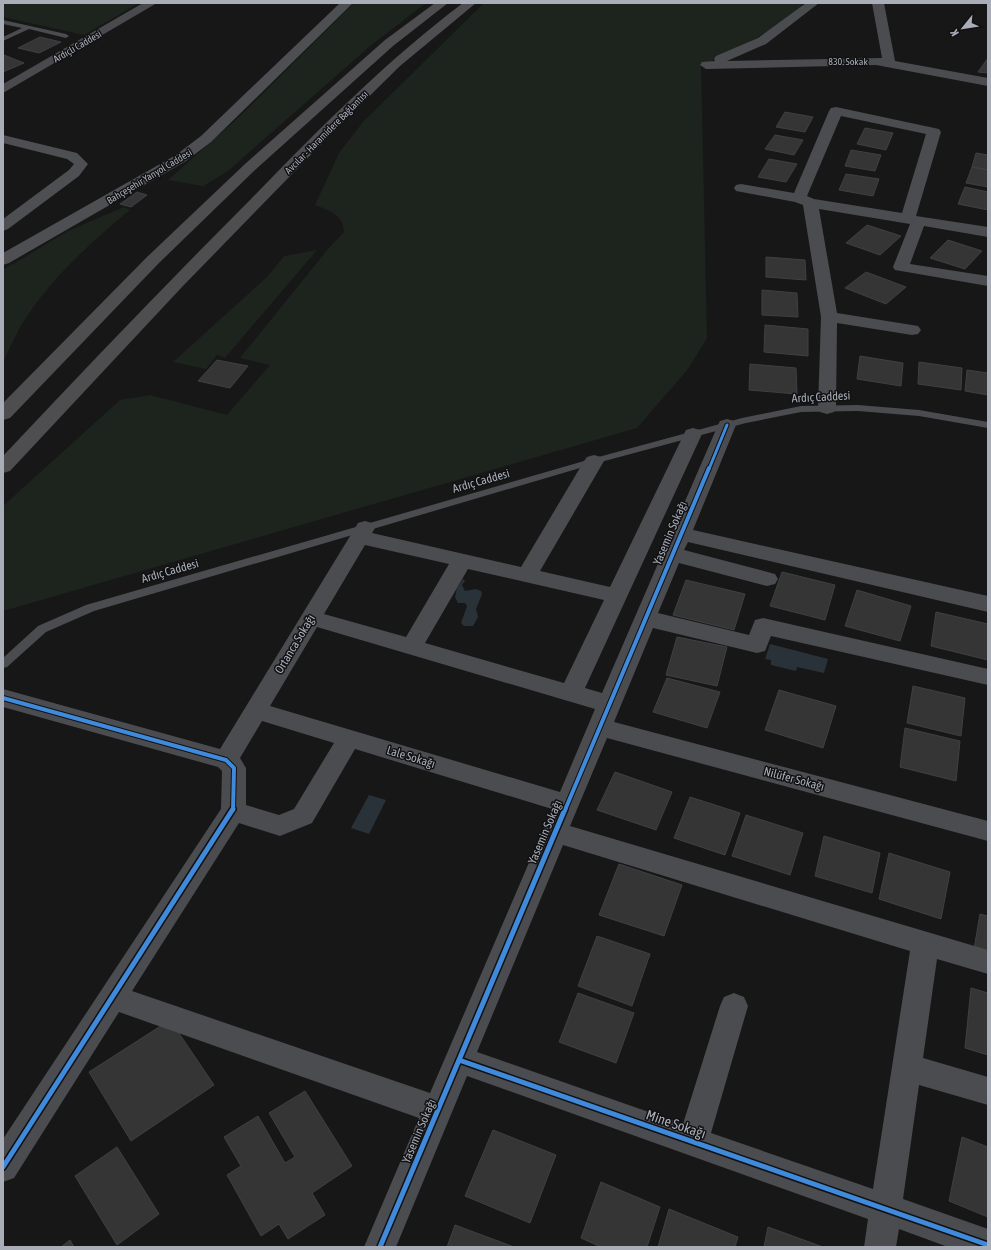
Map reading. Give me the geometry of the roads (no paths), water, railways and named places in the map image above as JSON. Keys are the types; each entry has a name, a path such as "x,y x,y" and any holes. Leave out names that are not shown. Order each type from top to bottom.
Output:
{"highway":[{"name":"Avcılar - Haramidere Bağlantısı","path":"3,414 153,260 250,167 389,43 442,3"},
{"name":"Avcılar - Haramidere Bağlantısı","path":"3,467 189,270 358,99 433,31 470,3"}],"main road":[{"name":"Ardıçlı Caddesi","path":"3,89 151,3"},
{"name":"Bahçeşehir Yanyol Caddesi","path":"3,248 31,229 146,170 172,152 330,3"},
{"name":"Bahçeşehir Yanyol Caddesi","path":"3,260 181,158 206,139 347,3"},
{"path":"3,139 72,156 78,160 80,164 74,173 3,226"},
{"path":"31,229 19,224 20,220 39,200"}],"street":[{"name":"830. Sokak","path":"813,3 762,41 706,66 827,61 889,62 988,82"},
{"path":"878,3 889,62"},
{"path":"827,408 829,317 805,201 836,111 934,132 914,219 901,267 988,281"},
{"path":"741,188 805,201 988,232"},
{"path":"829,317 912,330"},
{"name":"Yasemin Sokağı","path":"380,1247 727,425"},
{"name":"Yasemin Sokağı","path":"572,694 693,434"},
{"path":"527,576 594,461"},
{"path":"362,532 462,560 617,596"},
{"name":"Ortanca Sokağı","path":"226,760 362,532"},
{"path":"676,544 767,578"},
{"path":"676,544 988,604"},
{"path":"412,647 462,560"},
{"path":"311,618 609,704"},
{"path":"645,618 757,646 763,626 988,677"},
{"path":"3,698 226,760 234,768 233,811 3,1167"},
{"name":"Lale Sokağı","path":"255,710 567,804"},
{"name":"Nilüfer Sokağı","path":"600,727 988,831"},
{"path":"233,811 280,826 303,816 349,738"},
{"path":"555,832 988,962"},
{"path":"880,1247 925,944"},
{"path":"113,997 438,1110"},
{"path":"693,1141 734,1006"},
{"name":"Mine Sokağı","path":"459,1060 886,1208 988,1245"},
{"path":"906,1067 988,1091"}],"lane":[{"path":"3,22 66,36"},
{"path":"3,39 28,27"},
{"name":"Ardıç Caddesi","path":"3,664 42,630 90,608 362,532 594,461 727,425 801,409 827,408 858,408 919,413 988,424"}]}
